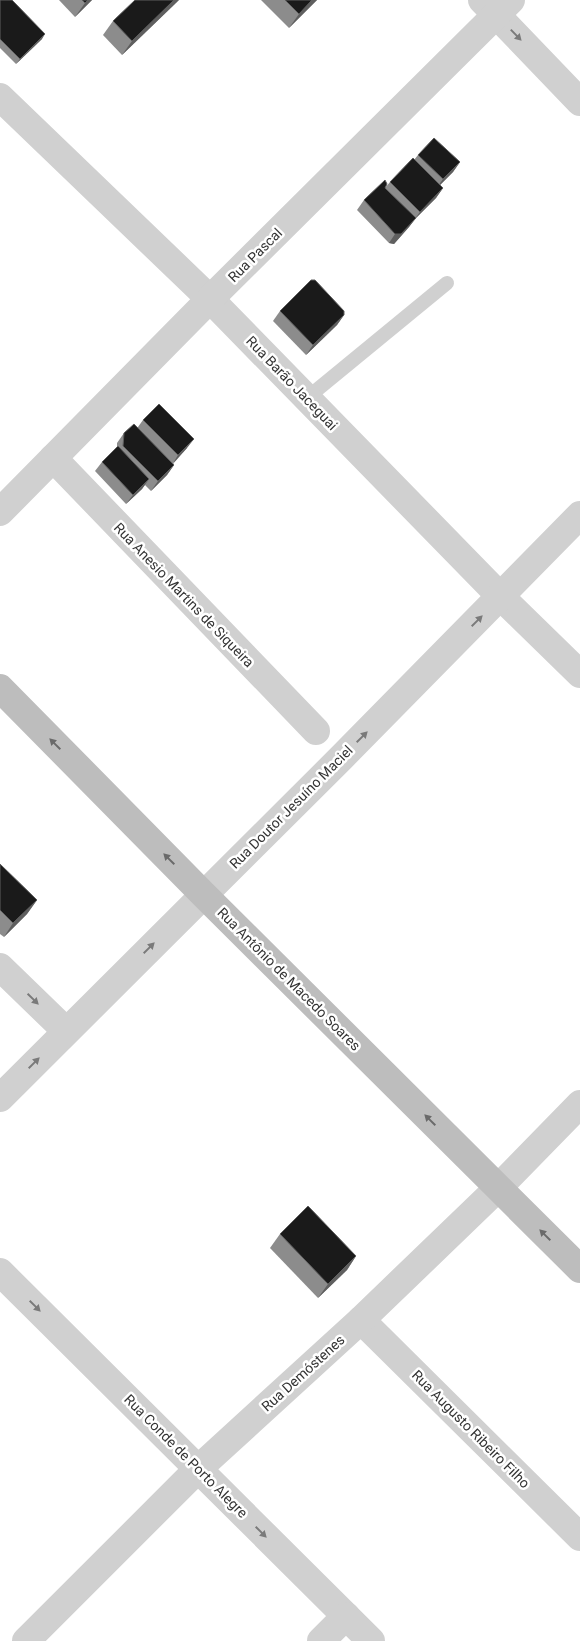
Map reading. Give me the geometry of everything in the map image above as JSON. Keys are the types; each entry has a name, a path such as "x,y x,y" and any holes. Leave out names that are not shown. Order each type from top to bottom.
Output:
{"main road":[{"name":"Rua Antônio de Macedo Soares","path":"0,688 580,1269"}],"street":[{"path":"497,5 580,102"},
{"name":"Rua Pascal","path":"0,512 497,5"},
{"name":"Rua Barão Jaceguai","path":"0,97 210,299 501,597 580,674"},
{"name":"Rua Anesio Martins de Siqueira","path":"53,458 316,731"},
{"name":"Rua Doutor Jesuíno Maciel","path":"0,1098 501,597 580,515"},
{"path":"0,967 66,1031"},
{"name":"Rua Demóstenes","path":"26,1641 198,1469 361,1320 498,1188 580,1104"},
{"name":"Rua Conde de Porto Alegre","path":"0,1272 371,1641"},
{"name":"Rua Augusto Ribeiro Filho","path":"361,1320 580,1537"},
{"path":"321,1641 346,1616"}],"lane":[{"path":"307,398 446,283"}],"building":[{"path":"0,0 12,0 45,34 20,59 0,39"},
{"path":"135,0 174,0 132,41 113,21"},
{"path":"285,0 312,0 299,14"},
{"path":"434,138 460,162 443,179 418,155"},
{"path":"413,158 443,188 420,212 390,182"},
{"path":"385,180 387,184 385,188 416,218 401,234 395,234 364,200"},
{"path":"311,280 315,280 344,311 344,315 313,345 280,311"},
{"path":"159,404 194,439 178,455 143,420"},
{"path":"134,424 174,465 158,481 123,446 124,433"},
{"path":"118,446 149,479 133,495 102,462"},
{"path":"0,864 37,900 13,923 0,910"},
{"path":"308,1206 356,1256 328,1284 280,1234"}]}
